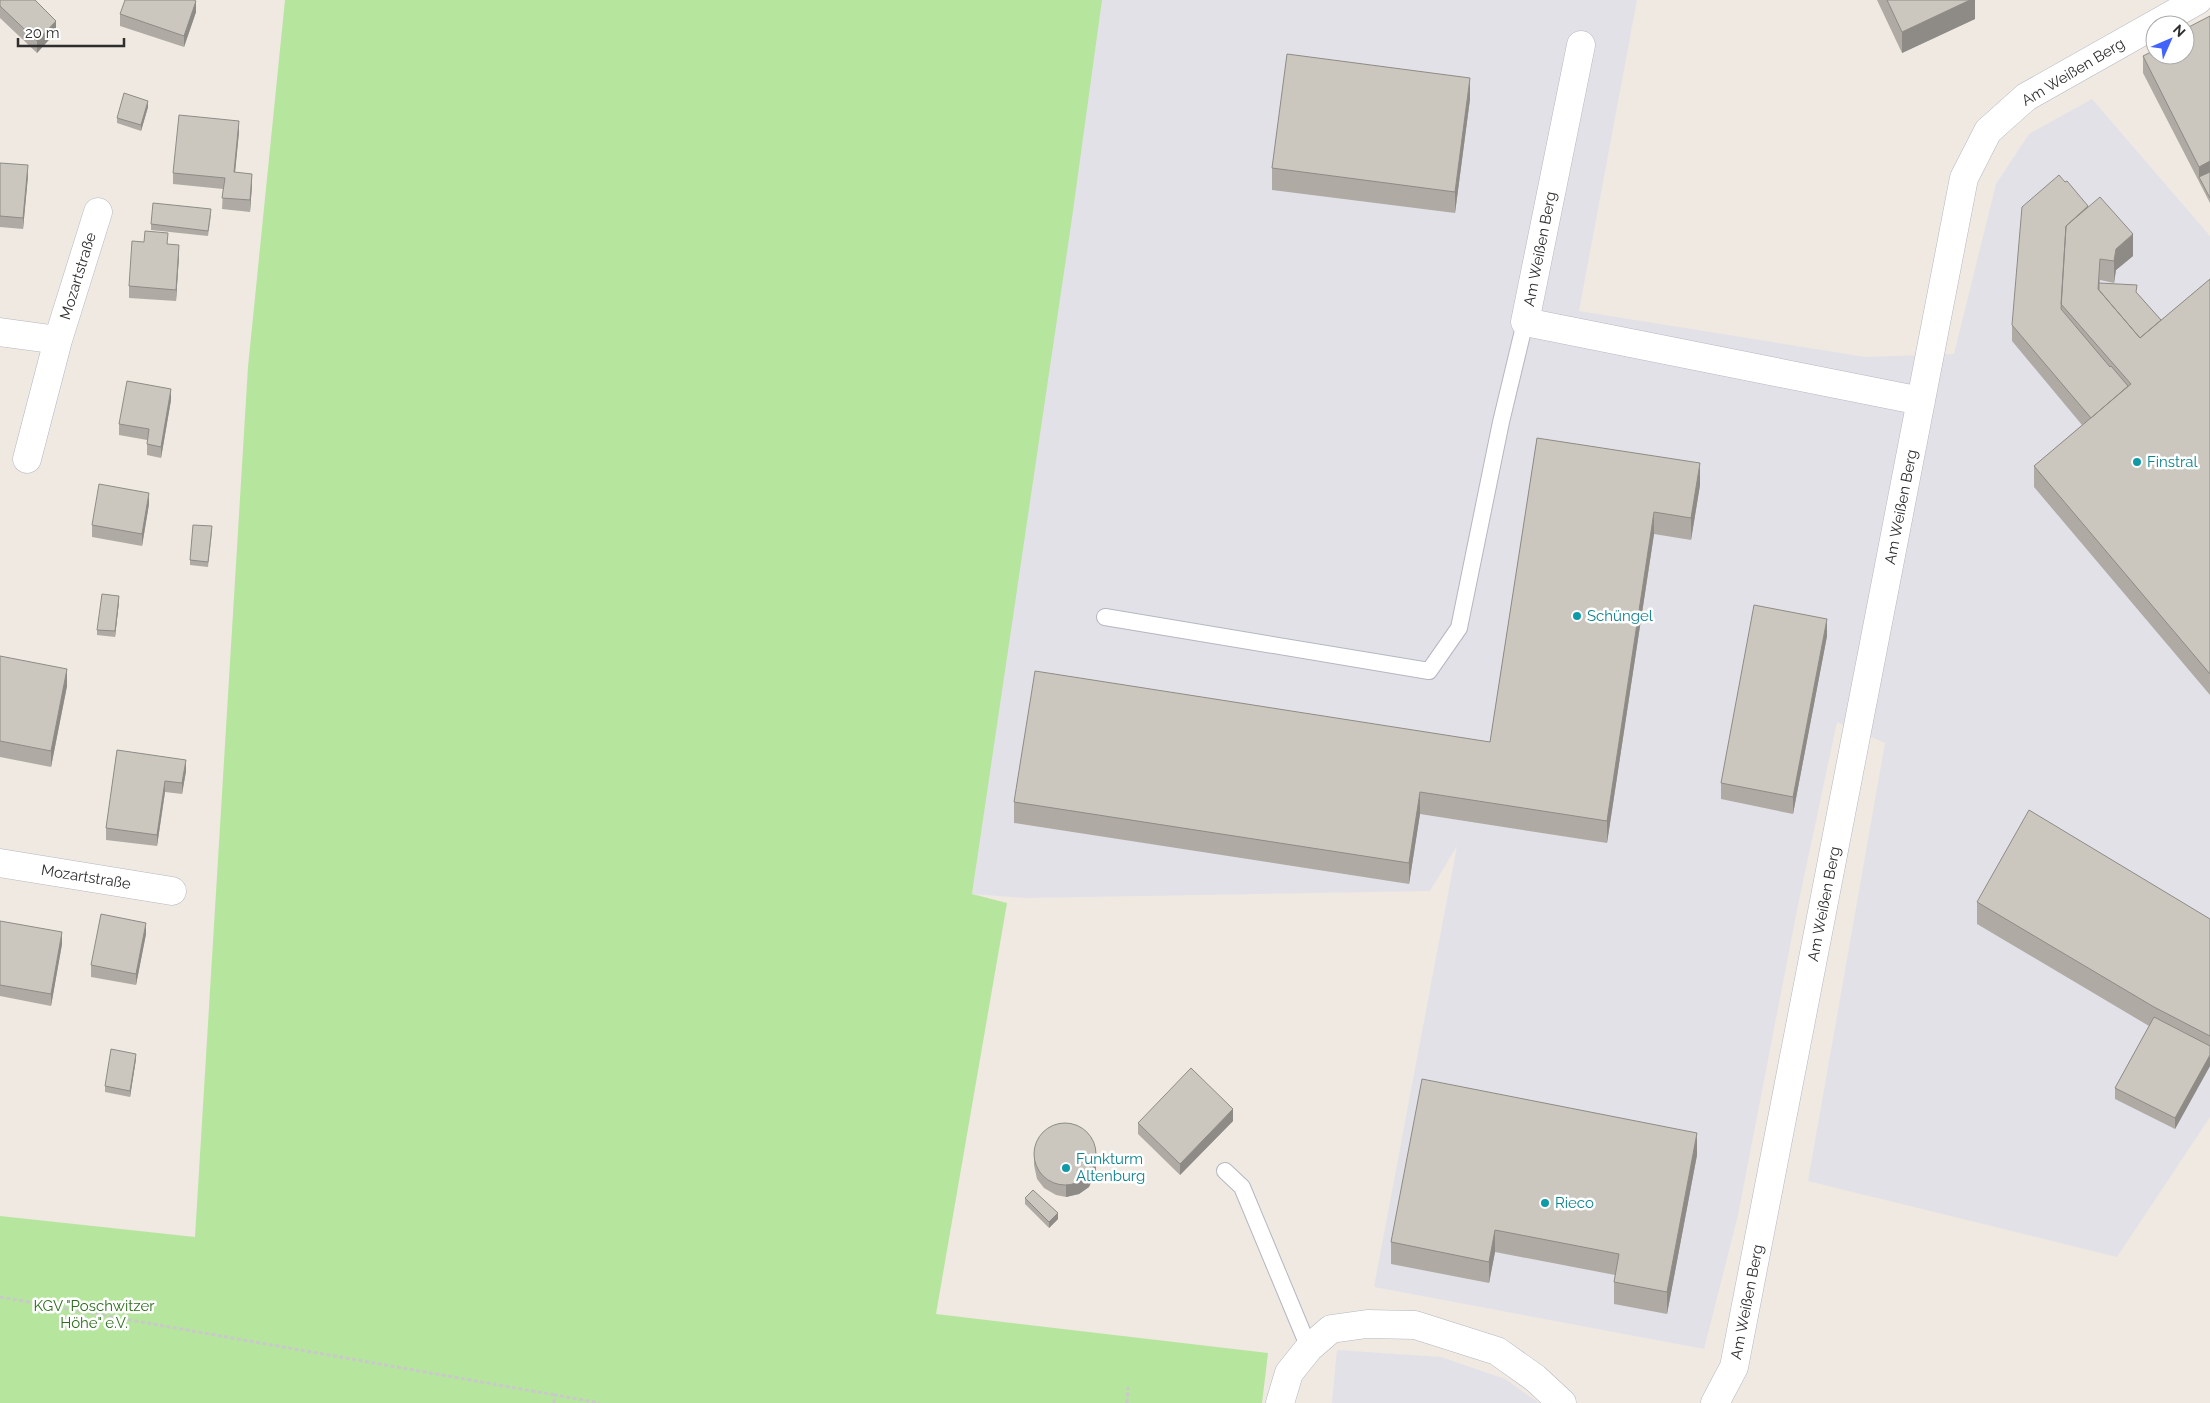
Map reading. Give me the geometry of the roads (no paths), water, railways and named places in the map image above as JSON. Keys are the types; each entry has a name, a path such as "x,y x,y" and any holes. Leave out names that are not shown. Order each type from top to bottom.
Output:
{"street":[{"name":"Am Weißen Berg","path":"1714,1403 1734,1367 1964,178 1988,131 2026,98 2198,0"},
{"name":"Am Weißen Berg","path":"1581,45 1525,322 1921,401"},
{"name":"Mozartstraße","path":"27,459 58,340 98,212"},
{"name":"Mozartstraße","path":"0,332 58,340"},
{"name":"Mozartstraße","path":"0,863 172,891"},
{"path":"1280,1403 1289,1373 1309,1348 1330,1329 1366,1324 1415,1325 1498,1351 1536,1378 1562,1403"}],"lane":[{"path":"1105,616 1429,671 1459,628 1501,422 1525,322"},
{"path":"1226,1171 1242,1187 1309,1348"}],"place":[{"name":"Finstral","path":"2137,462"},
{"name":"Schüngel","path":"1577,616"},
{"name":"Funkturm Altenburg","path":"1066,1168"},
{"name":"Rieco","path":"1545,1203"}],"park label":[{"name":"KGV \"Poschwitzer Höhe\" e.V.","path":"94,1314"}]}
